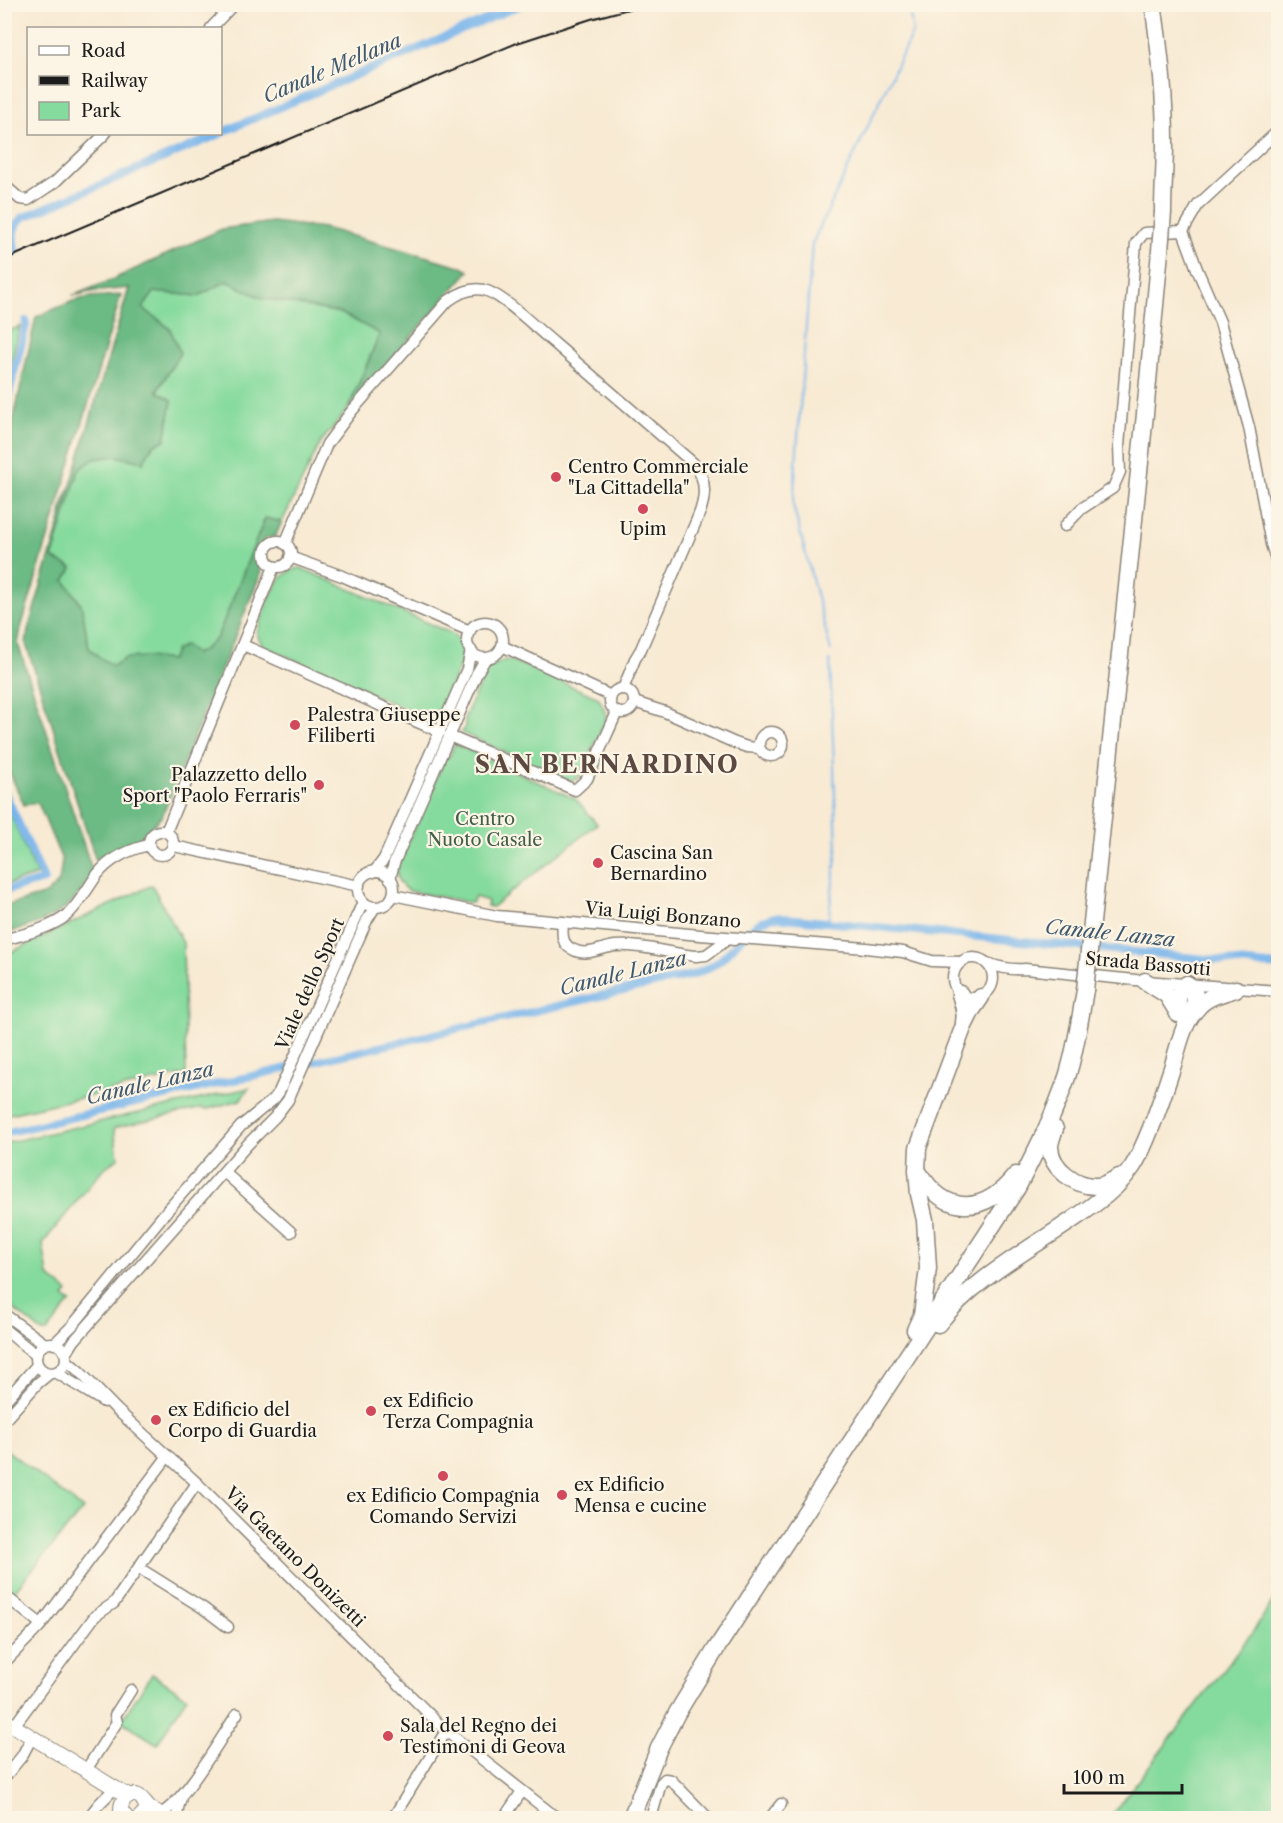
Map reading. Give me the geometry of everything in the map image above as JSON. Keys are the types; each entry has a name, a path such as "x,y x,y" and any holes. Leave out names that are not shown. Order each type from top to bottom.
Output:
{"highway":[{"path":"631,1818 659,1748 677,1713 1017,1188 1037,1151 1068,1076 1085,990 1160,251 1165,143 1164,95 1153,4"},
{"path":"1145,981 1167,995 1185,1014"},
{"path":"862,1425 885,1402 926,1340 962,1297 1000,1267 1090,1208 1114,1188 1133,1165 1153,1122 1172,1068 1183,1030 1185,1014 1177,1000 1181,989 1187,984"},
{"path":"1185,1014 1216,995 1236,989"},
{"path":"862,1425 874,1395 914,1334 922,1314 928,1268 925,1220 917,1170 918,1148 963,1028 972,1010 987,992"},
{"path":"960,994 965,1016 963,1028"},
{"path":"1075,1047 1077,1059 1072,1086 1050,1148 1057,1165 1070,1179 1083,1185 1100,1186 1118,1178 1133,1165"},
{"path":"917,1170 928,1187 939,1197 953,1204 970,1205 989,1200 1006,1188 1022,1167 1037,1137 1068,1057 1075,1047"}],"main road":[{"path":"9,1723 123,1793 127,1799"},
{"path":"92,1774 110,1794 127,1799 140,1796 147,1816"},
{"path":"127,1799 121,1811 147,1816"}],"street":[{"path":"212,27 234,4"},
{"path":"1183,231 1198,205 1278,130"},
{"path":"4,184 20,199 28,200 55,182 104,135"},
{"path":"1065,526 1081,509 1113,488 1120,472 1119,446 1136,243 1144,233 1183,231"},
{"path":"1183,231 1220,322 1226,343 1249,427 1271,544 1278,566"},
{"path":"285,544 327,444 351,412 448,301 459,293 486,290 497,296 539,330 698,469 703,482 705,495 703,506 641,649 634,659 623,689"},
{"path":"274,542 285,544 290,549 290,557 283,566 274,567 266,559 265,550 274,542"},
{"path":"290,557 342,576 470,631"},
{"path":"166,832 274,567"},
{"path":"390,879 380,872 364,876 358,886 363,902 375,907 386,904 393,895 394,890 390,879 394,863 445,734 467,669 471,650 468,641 470,631 480,623 493,624 502,633 502,646 496,654 486,658 478,656 471,650"},
{"path":"243,645 575,790 587,779 617,712"},
{"path":"502,646 611,696"},
{"path":"374,872 384,859 445,734 486,658"},
{"path":"623,689 633,695 634,702 628,711 617,712 610,704 611,696 616,690 623,689"},
{"path":"634,702 665,712 735,743 747,747 759,747"},
{"path":"159,831 166,832 173,837 174,846 169,853 161,856 153,852 149,845 152,834 159,831"},
{"path":"4,940 46,926 64,917 78,904 107,865 117,857 149,845"},
{"path":"174,846 358,886"},
{"name":"Via Luigi Bonzano","path":"393,895 497,916 866,948 903,952 932,961 961,962"},
{"name":"Viale dello Sport","path":"50,1344 73,1325 165,1213 235,1133 246,1121 274,1099 296,1055 363,902"},
{"name":"Viale dello Sport","path":"66,1357 74,1341 288,1100 367,920 375,907"},
{"path":"563,922 562,937 566,944 573,950 584,953 614,946 626,946 696,956 706,955 728,939 768,942 775,949"},
{"path":"987,992 993,974 987,963 981,959 967,958 957,965 952,976 955,989 970,999 987,992 997,980 1015,970"},
{"name":"Via Luigi Bonzano","path":"932,961 952,976"},
{"name":"Strada Bassotti","path":"987,963 1015,970 1278,991"},
{"path":"235,1133 248,1144"},
{"path":"224,1172 291,1232"},
{"path":"165,1213 178,1224"},
{"path":"4,1314 50,1344 61,1347 66,1357 64,1366 38,1383 4,1421"},
{"path":"4,1329 37,1360 44,1372 53,1373"},
{"path":"4,1402 37,1360 41,1347 50,1344"},
{"name":"Via Gaetano Donizetti","path":"66,1357 117,1410 197,1483 446,1731 557,1818"},
{"name":"Via Gaetano Donizetti","path":"53,1373 117,1410"},
{"path":"4,1663 41,1624 168,1456"},
{"path":"9,1723 96,1616 114,1603 197,1483"},
{"path":"139,1568 203,1608 228,1627"},
{"path":"4,1595 41,1624"},
{"path":"92,1774 117,1722 115,1715 131,1690"},
{"path":"147,1816 167,1810 181,1797 237,1714"},
{"path":"393,1818 446,1731"},
{"path":"4,1778 22,1756 32,1737"},
{"path":"651,1818 661,1783 665,1779 671,1780 708,1818"},
{"path":"504,1818 522,1791"},
{"path":"88,1818 110,1794"},
{"path":"177,1818 177,1808 181,1797"},
{"path":"770,1818 781,1804"}],"green space":[{"path":"272,222 324,228 460,266 469,271 348,409 380,334 341,313 262,298 227,281 198,296 154,292 143,308 170,329 180,353 157,391 172,400 165,440 153,445 143,462 116,456 94,459 79,470 52,558 72,568 65,581 81,604 89,648 113,666 126,658 147,657 171,660 176,650 185,645 195,654 202,651 217,638 265,518 282,522 275,537 266,538 258,551 257,558 261,573 162,816 136,842 113,854 98,867 26,644 28,630 129,288 72,296 222,229"},
{"path":"227,281 262,298 341,313 380,333 348,409 321,442 282,522 265,519 249,558 253,576 246,602 239,612 222,625 217,638 195,654 185,645 176,650 171,660 147,657 126,658 113,666 89,648 81,604 65,581 72,568 52,558 61,527 64,500 79,470 94,459 116,456 143,462 153,445 165,440 172,400 157,392 180,353 170,329 142,308 154,292 198,296"},
{"path":"121,295 18,644 93,873 76,898 66,908 41,922 5,934 5,906 46,894 59,882 62,860 38,803 24,805 5,762 4,494 8,480 5,477 5,458 36,317 73,301 90,297"},
{"path":"20,326 5,388 5,333"},
{"path":"301,568 453,634 458,639 464,656 442,707 436,713 433,721 263,646 257,632 272,592 277,583 291,570"},
{"path":"505,660 513,661 599,698 606,719 577,779 569,781 462,733 465,727 465,717 485,672 488,668"},
{"name":"Centro Nuoto Casale","path":"455,744 576,799 597,824 492,907 487,906 488,901 475,897 472,903 409,891 402,886 397,876 398,864 446,757 449,757"},
{"path":"5,802 37,875 4,885"},
{"path":"152,885 183,943 186,1074 5,1115 5,955"},
{"path":"249,1088 240,1100 204,1110 203,1108 114,1128 118,1158 102,1170 43,1243 48,1276 68,1292 64,1297 71,1302 47,1332 42,1332 5,1302 7,1260 4,1249 5,1143"},
{"path":"4,1448 83,1509 12,1594 5,1588"},
{"path":"1278,1594 1278,1818 1215,1818 1206,1813 1202,1818 1109,1818 1252,1633"},
{"path":"152,1674 187,1697 157,1744 121,1721"}],"waterway":[{"name":"Canale Mellana","path":"222,132 523,4"},
{"path":"831,651 793,505 812,244 913,31 908,4"},
{"name":"Canale Mellana","path":"15,251 14,233 22,218 218,135"},
{"name":"Canale Mellana","path":"4,413 26,321"},
{"path":"828,922 837,851 830,661"},
{"name":"Canale Mellana","path":"4,791 44,880 4,891"},
{"name":"Canale Lanza","path":"4,1133 692,975 718,962 750,930 774,917 1278,966"}],"railway":[{"path":"4,260 517,43 647,4"}],"place":[{"name":"Centro Commerciale \"La Cittadella\"","path":"556,477"},
{"name":"Upim","path":"643,509"},
{"name":"Palestra Giuseppe Filiberti","path":"295,725"},
{"name":"Palazzetto dello Sport \"Paolo Ferraris\"","path":"319,785"},
{"name":"Cascina San Bernardino","path":"598,863"},
{"name":"ex Edificio Terza Compagnia","path":"371,1411"},
{"name":"ex Edificio del Corpo di Guardia","path":"156,1420"},
{"name":"ex Edificio Compagnia Comando Servizi","path":"443,1476"},
{"name":"ex Edificio Mensa e cucine","path":"562,1495"},
{"name":"Sala del Regno dei Testimoni di Geova","path":"388,1736"}],"district":[{"name":"SAN BERNARDINO","path":"607,765"}]}
